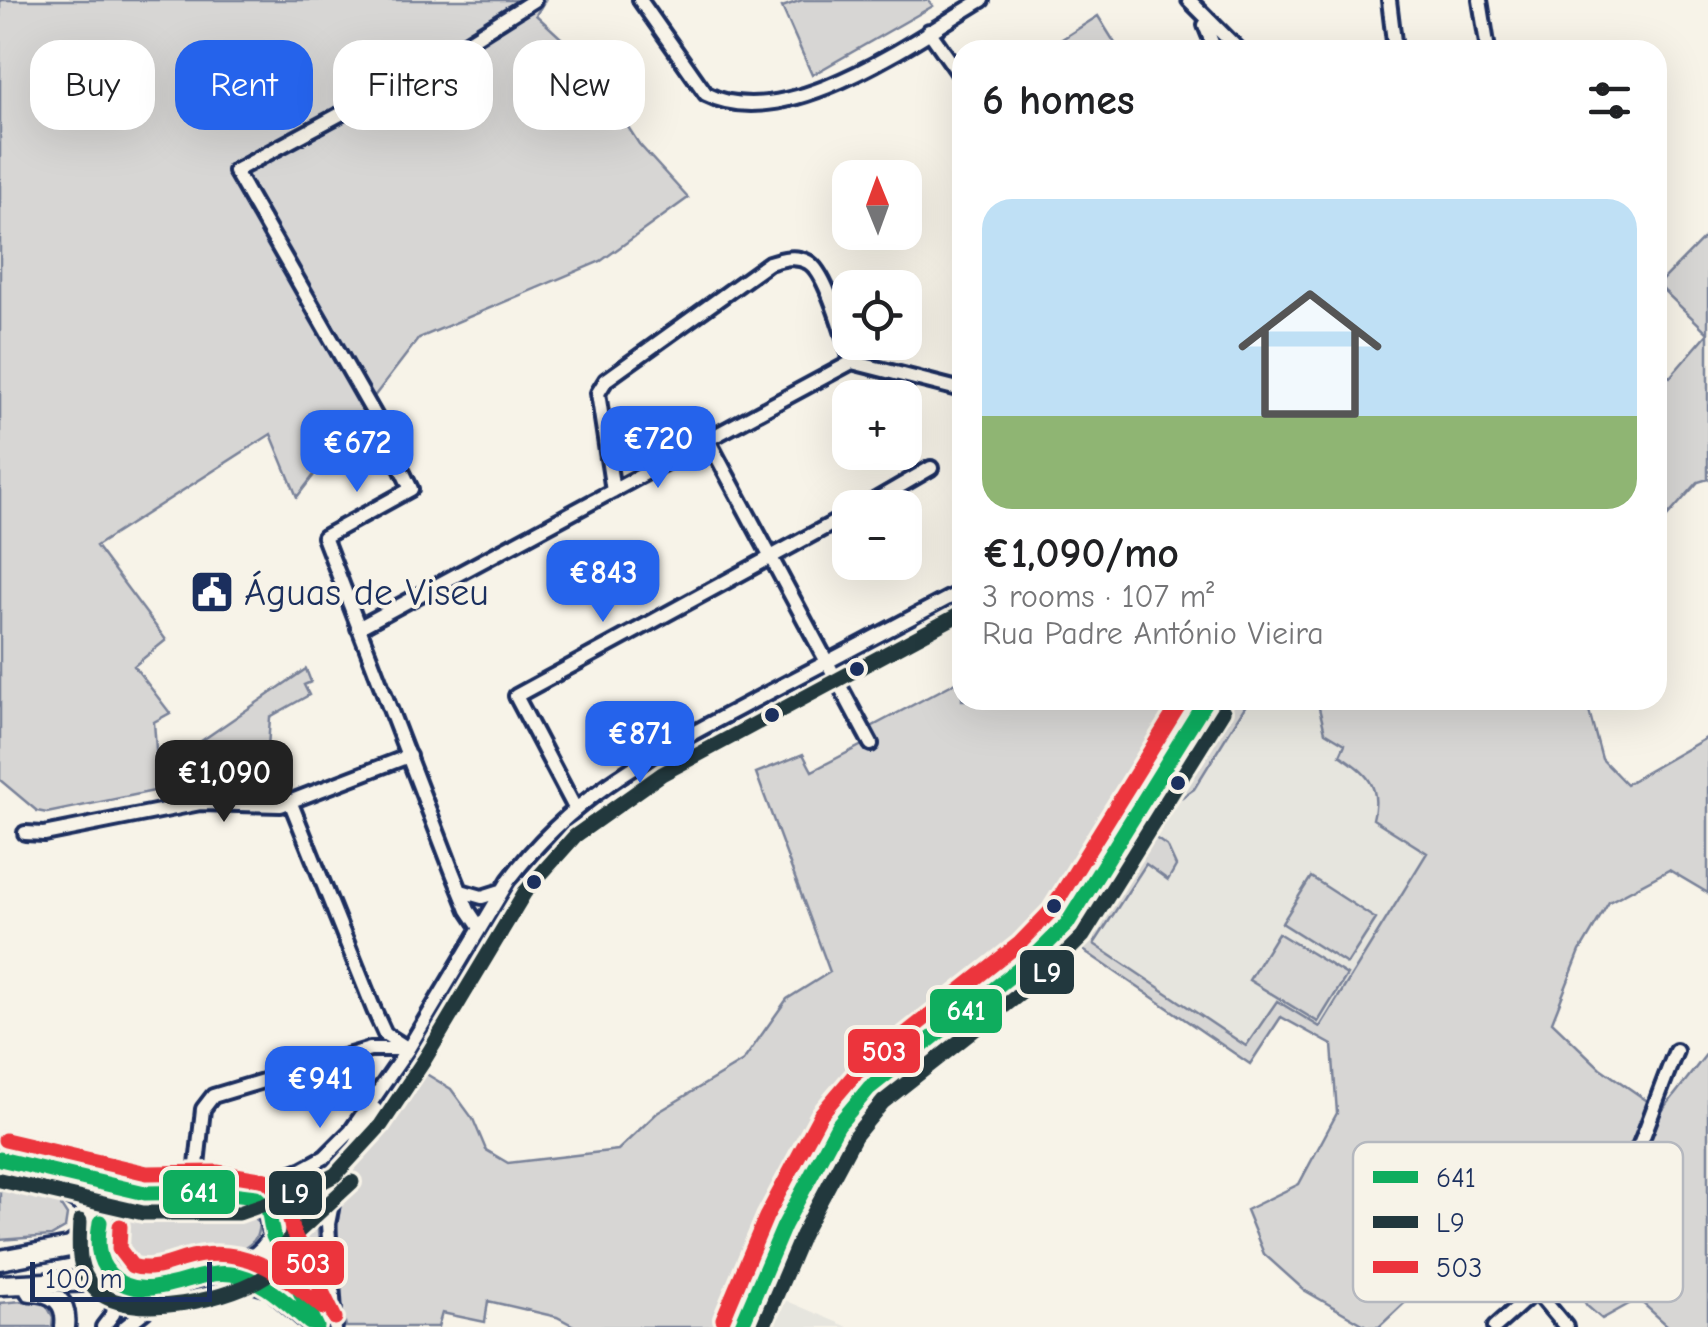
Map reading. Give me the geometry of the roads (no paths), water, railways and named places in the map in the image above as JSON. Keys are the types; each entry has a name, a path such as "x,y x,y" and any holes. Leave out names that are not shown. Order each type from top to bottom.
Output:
{"main road":[{"path":"0,1160 145,1193 239,1193 264,1203 316,1327"},
{"path":"0,1174 74,1194 89,1206 99,1225 98,1254 115,1278"},
{"path":"0,1260 70,1248 99,1225 119,1201 145,1193"},
{"path":"0,1289 115,1278 160,1289 257,1258 273,1232"},
{"path":"216,1272 270,1288 316,1327"},
{"path":"0,1289 48,1292 65,1309 65,1327"}],"street":[{"path":"480,928 461,891 324,537 411,489 377,419 235,171 424,69 534,0"},
{"path":"640,0 706,94 722,102 742,104 818,92 982,0"},
{"path":"1189,0 1228,40"},
{"path":"1389,0 1395,40"},
{"path":"1480,0 1487,40"},
{"path":"1486,30 1490,0"},
{"path":"1200,13 1211,40"},
{"path":"928,31 952,64"},
{"path":"612,491 598,393 606,380 769,263 789,257 809,262 820,274 852,362"},
{"path":"358,628 852,362 952,387"},
{"path":"708,440 872,744"},
{"path":"893,490 931,468"},
{"path":"575,808 516,696 832,524"},
{"path":"239,1193 268,1185 325,1156 351,1131 408,1049 528,854 575,808 638,763 952,596"},
{"path":"741,1327 784,1226 838,1124 869,1088 1033,958 1067,924 1200,710"},
{"path":"25,833 44,834 200,803 280,805 410,756"},
{"path":"290,801 380,1022 386,1034 408,1049"},
{"path":"461,891 482,897 504,889"},
{"path":"194,1192 203,1109 213,1096 370,1049 408,1049"},
{"path":"1639,1142 1676,1051"},
{"path":"273,1232 350,1155 395,1066"},
{"path":"335,1327 328,1224 340,1166"},
{"path":"103,1327 113,1314 115,1278"},
{"path":"125,1327 145,1311 160,1289"},
{"path":"1495,1327 1523,1302"},
{"path":"1546,1302 1565,1323 1580,1327"}],"place":[{"name":"Águas de Viseu","path":"212,592"}]}
